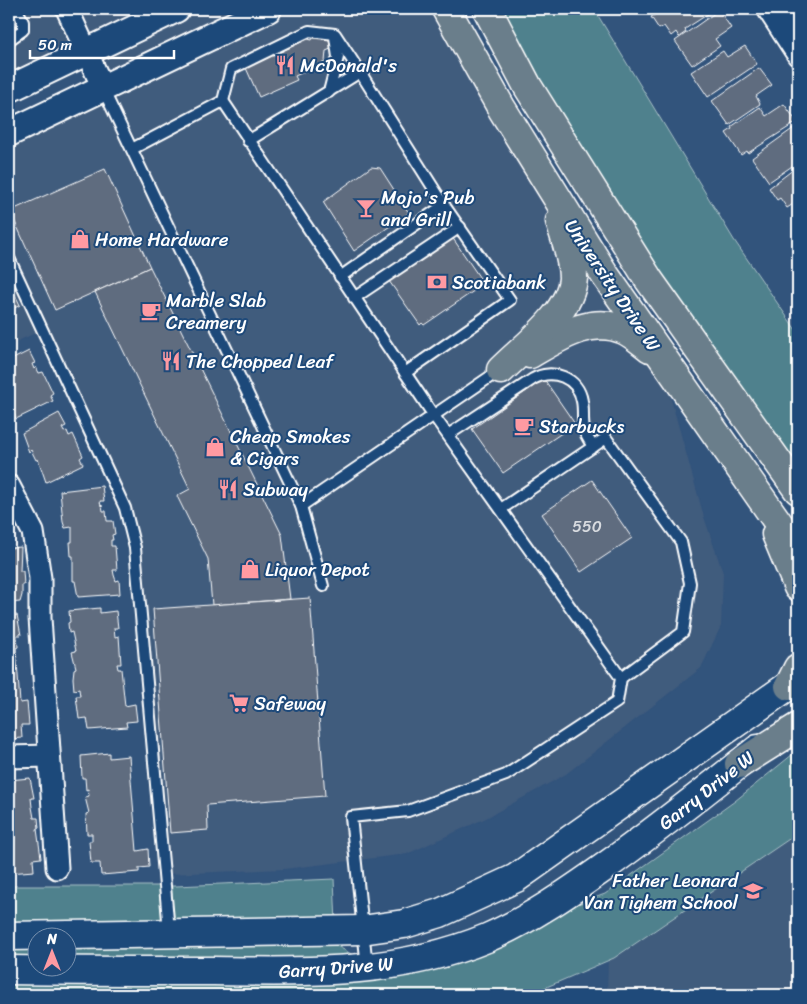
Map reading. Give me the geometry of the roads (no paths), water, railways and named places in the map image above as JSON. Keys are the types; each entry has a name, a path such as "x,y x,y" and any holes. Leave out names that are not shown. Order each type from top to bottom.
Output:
{"main road":[{"name":"University Drive W","path":"446,9 502,110 551,191 658,353 798,551"},
{"name":"University Drive W","path":"487,9 528,87 649,280 798,490"},
{"path":"500,370 558,314 569,297 573,278 570,256 551,191"},
{"path":"500,370 570,332 587,326 602,325 624,330 658,353"},
{"path":"761,498 798,587"},
{"name":"Garry Drive W","path":"9,936 362,930 404,924 440,913 516,878 795,678"},
{"name":"Garry Drive W","path":"9,970 311,972 368,969 410,962 450,950 487,938 528,917 583,883 653,832 798,717"},
{"path":"739,764 798,727"}],"street":[{"path":"67,9 103,88"},
{"path":"9,89 176,9"},
{"path":"9,133 268,9"},
{"path":"768,9 798,55"},
{"path":"784,33 798,15"},
{"path":"9,486 33,532 37,556 57,868"},
{"path":"9,757 49,756"}],"lane":[{"path":"9,40 23,30 23,22 17,9"},
{"path":"335,34 309,32 231,69 223,101 434,416 621,678"},
{"path":"335,34 444,205 510,300 405,373"},
{"path":"328,92 336,72 338,57 335,34"},
{"path":"248,141 360,72"},
{"path":"103,88 301,506 323,586"},
{"path":"132,149 223,101"},
{"path":"340,277 444,205"},
{"path":"354,298 460,227"},
{"path":"9,258 125,508 134,548 169,934"},
{"path":"301,506 500,370"},
{"path":"448,435 533,379 542,374 552,373 564,376 582,399 584,430 593,447"},
{"path":"368,969 362,930 351,817 408,811 506,775 617,702 621,678 683,632 690,583 681,542 606,438 501,510"}],"place":[{"name":"McDonald's","path":"285,65"},
{"name":"Mojo's Pub and Grill","path":"366,208"},
{"name":"Home Hardware","path":"80,239"},
{"name":"Scotiabank","path":"437,282"},
{"name":"Marble Slab Creamery","path":"151,311"},
{"name":"The Chopped Leaf","path":"171,361"},
{"name":"Starbucks","path":"524,426"},
{"name":"Cheap Smokes & Cigars","path":"215,447"},
{"name":"Subway","path":"228,489"},
{"name":"Liquor Depot","path":"250,569"},
{"name":"Safeway","path":"239,703"},
{"name":"Father Leonard Van Tighem School","path":"753,891"}]}
